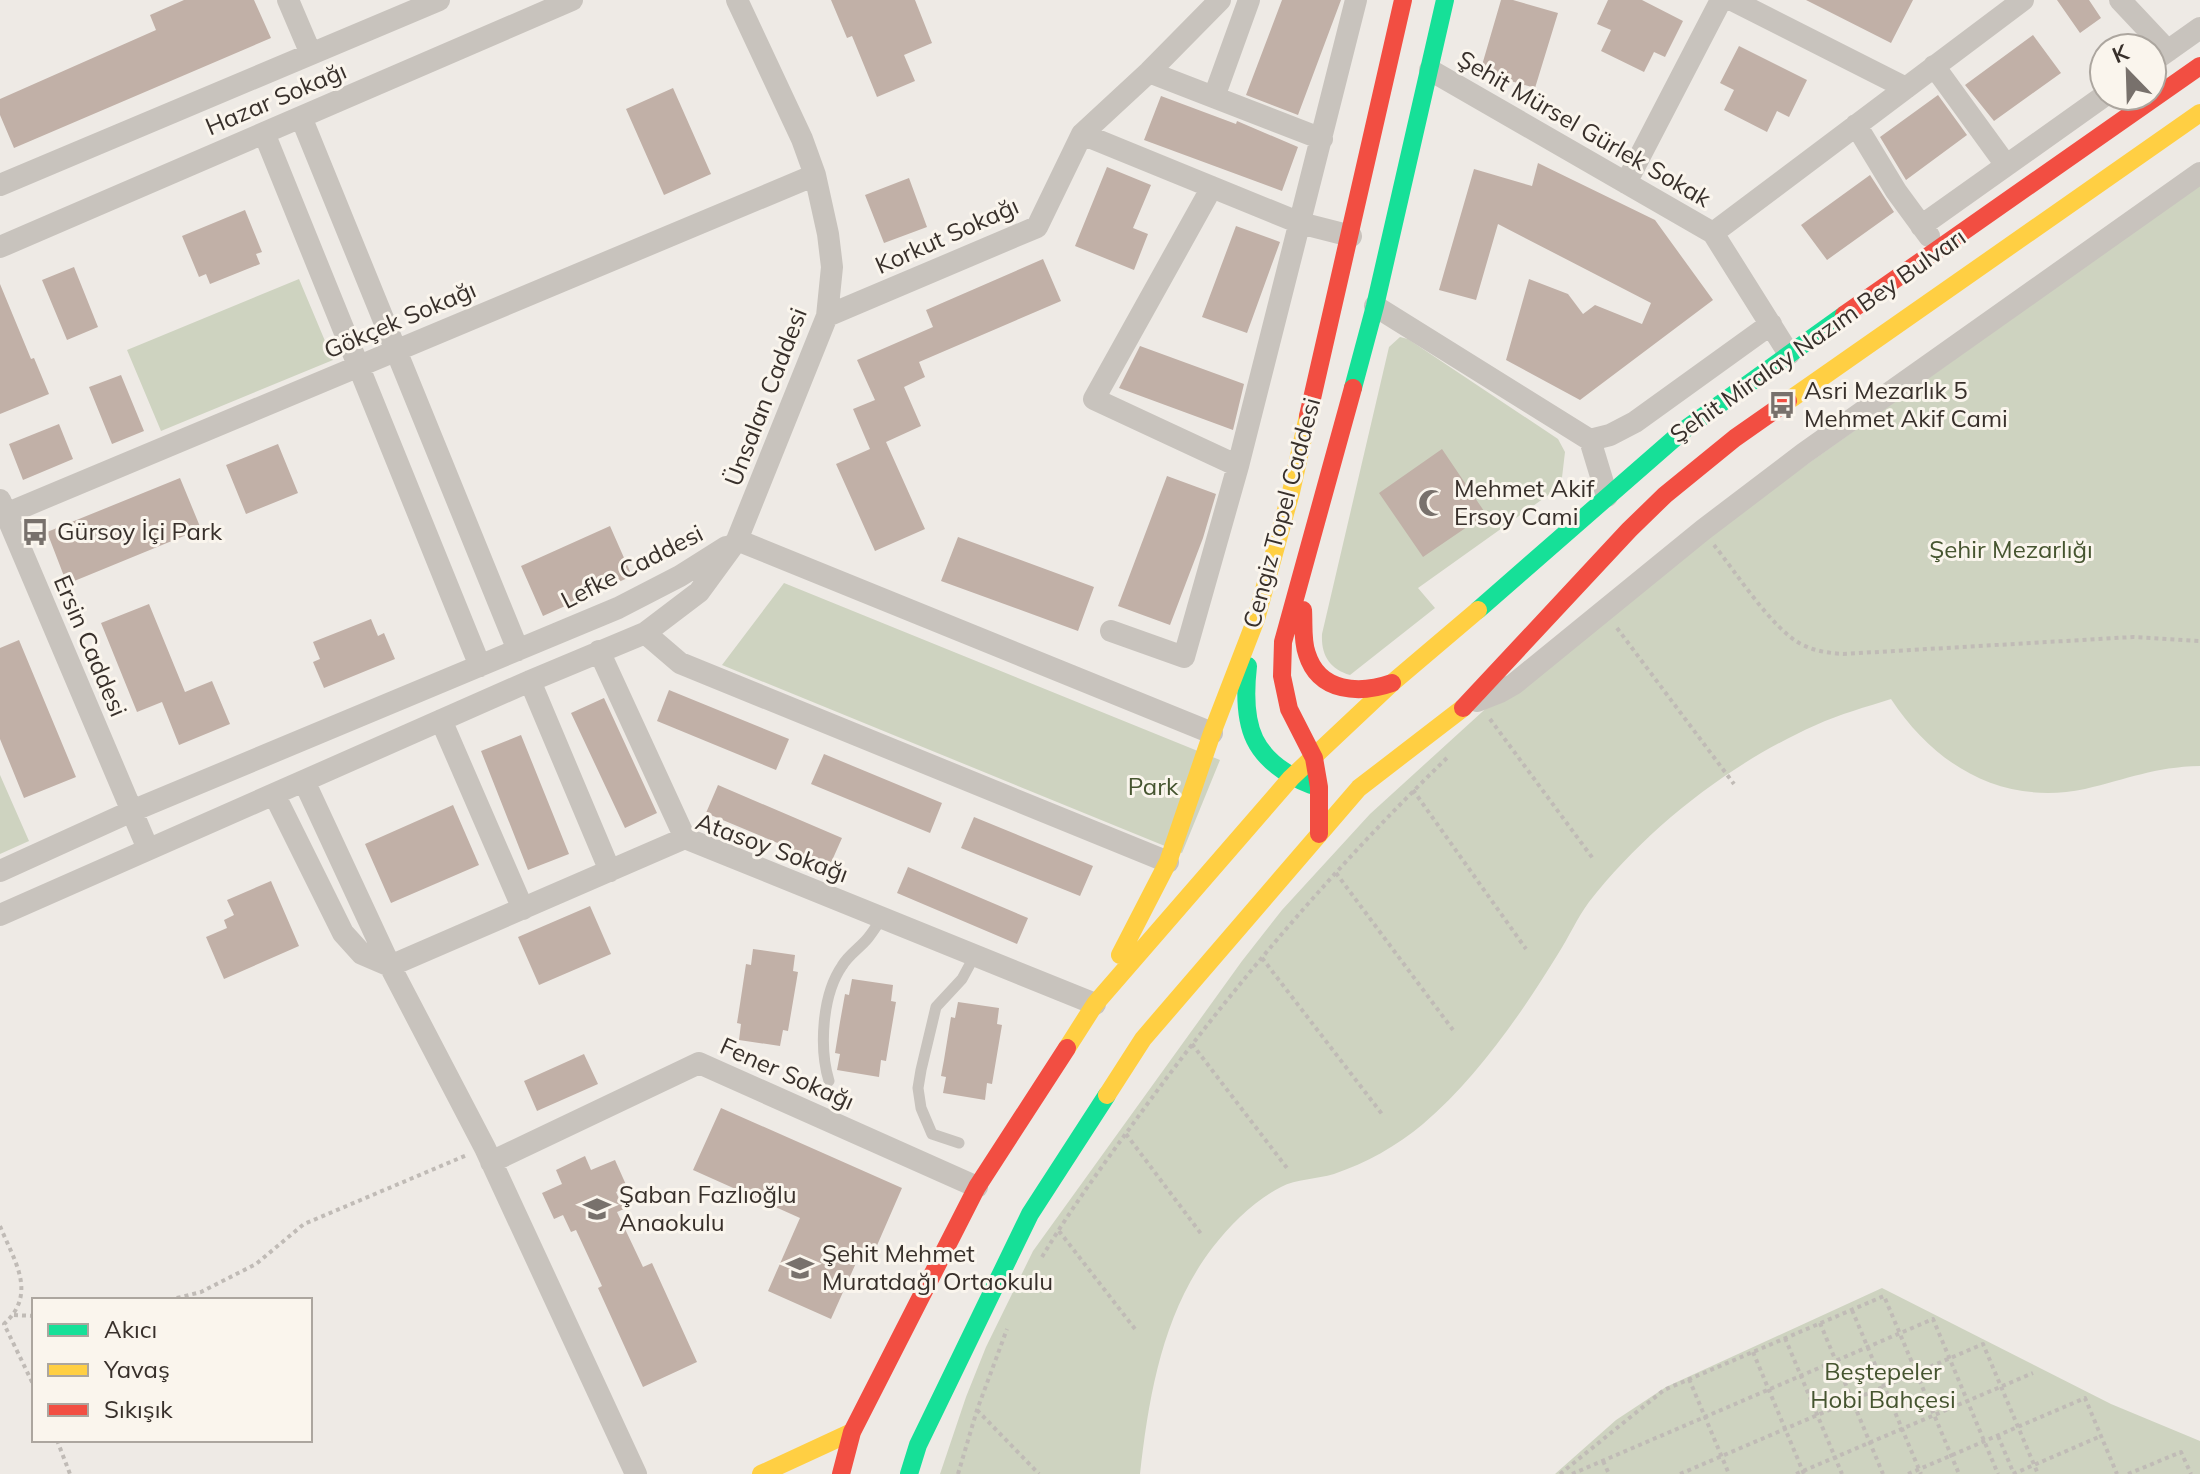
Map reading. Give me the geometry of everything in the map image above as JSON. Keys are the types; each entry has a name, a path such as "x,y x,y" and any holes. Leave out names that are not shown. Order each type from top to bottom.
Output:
{"main road":[{"name":"Cengiz Topel Caddesi","path":"1095,1004 1168,862 1212,733 1256,619 1291,492 1403,0"},
{"name":"Cengiz Topel Caddesi","path":"1319,834 1319,787 1314,758 1289,709 1282,676 1283,642 1375,306 1445,0"},
{"name":"Şehit Miralay Nazım Bey Bulvarı","path":"841,1474 852,1432 977,1187 1095,1004 1291,778 1392,683 1587,517 1679,433 2200,66"},
{"name":"Şehit Miralay Nazım Bey Bulvarı","path":"909,1474 918,1445 1030,1214 1143,1039 1359,788 1468,704 1629,530 1700,465 2200,113"},
{"path":"1300,582 1306,654 1314,669 1340,689 1358,692 1376,690 1392,683"},
{"path":"1256,619 1244,694 1249,726 1262,755 1277,770 1291,778 1319,787 1359,788"},
{"path":"761,1474 852,1432"}],"street":[{"path":"288,0 311,54"},
{"name":"Hazar Sokağı","path":"0,185 439,0"},
{"name":"Hazar Sokağı","path":"0,247 572,0"},
{"name":"Ünsalan Caddesi","path":"737,0 802,139 815,175 832,267 827,316 737,540"},
{"name":"Korkut Sokağı","path":"827,316 1037,227 1082,134 1220,0"},
{"path":"1214,97 1249,0"},
{"path":"1111,631 1184,657 1238,466 1356,0"},
{"path":"1626,183 1721,0"},
{"path":"1732,0 1906,88"},
{"path":"1713,233 2023,0"},
{"path":"2120,0 2142,32"},
{"path":"2168,51 2200,28"},
{"path":"1934,66 2006,165"},
{"name":"Şehit Mürsel Gürlek Sokak","path":"1430,70 1713,233 1789,354"},
{"path":"1149,72 1322,139"},
{"path":"1921,226 2088,107"},
{"path":"301,117 518,650"},
{"path":"1856,125 1896,191 1939,250"},
{"path":"264,133 480,666"},
{"path":"1082,134 1300,223 1351,236"},
{"path":"1468,704 1514,684 1703,530 1803,454 2200,173"},
{"name":"Gökçek Sokağı","path":"3,507 359,366 815,175"},
{"path":"1212,187 1094,399 1238,466"},
{"path":"1375,306 1590,440 1607,496"},
{"path":"1590,440 1610,435 1635,422 1771,324"},
{"name":"Ersin Caddesi","path":"3,507 148,849"},
{"path":"737,540 1212,733"},
{"name":"Lefke Caddesi","path":"0,915 645,633 699,592 737,540"},
{"name":"Lefke Caddesi","path":"0,871 132,811 618,608 680,576 737,540"},
{"path":"645,633 680,663 1168,862"},
{"path":"599,651 685,838"},
{"path":"530,681 610,871"},
{"path":"441,720 523,909"},
{"path":"304,781 390,966 488,1155 636,1474"},
{"path":"274,794 343,933 362,954 390,966"},
{"name":"Atasoy Sokağı","path":"390,966 685,838 1095,1004"},
{"name":"Fener Sokağı","path":"488,1155 699,1063 977,1187"}],"lane":[{"path":"829,1081 822,1048 828,994 843,963 867,939 882,918"},
{"path":"959,1143 932,1134 921,1108 918,1088 936,1007 965,975 975,955"}],"path":[{"path":"1703,530 1782,629 1799,643 1820,651 1843,654 2133,637 2200,641"},
{"path":"1611,619 1734,784"},
{"path":"1480,728 1500,710"},
{"path":"1490,719 1594,860"},
{"path":"1041,1258 1192,1044 1336,873 1451,754"},
{"path":"1413,790 1526,949"},
{"path":"1336,873 1453,1030"},
{"path":"1262,958 1382,1114"},
{"path":"1192,1044 1287,1168"},
{"path":"1126,1134 1202,1235"},
{"path":"177,1298 201,1292 256,1264 304,1224 488,1155"},
{"path":"0,1226 21,1278 23,1291 14,1315 4,1324 32,1382"},
{"path":"1059,1231 1135,1329"},
{"path":"1560,1474 1664,1390 1884,1296 1959,1474"},
{"path":"1852,1310 1920,1472"},
{"path":"14,1315 32,1316"},
{"path":"1572,1474 1933,1319 1998,1474"},
{"path":"958,1474 977,1410 1009,1323"},
{"path":"1820,1323 1883,1474"},
{"path":"1785,1338 1842,1474"},
{"path":"1680,1474 1983,1344 2038,1474"},
{"path":"1753,1352 1804,1473"},
{"path":"1796,1474 2033,1373"},
{"path":"1689,1379 1729,1474"},
{"path":"1908,1474 1920,1472 2085,1398 2117,1474"},
{"path":"977,1410 1039,1474"},
{"path":"1998,1436 2013,1474 2101,1436"},
{"path":"58,1442 70,1474"},
{"path":"2128,1474 2181,1452 2191,1474"},
{"path":"1603,1461 1609,1474"}],"green space":[{"name":"Şehir Mezarlığı","path":"2200,185 2200,766 2155,771 2085,789 2055,793 2026,792 1974,776 1950,761 1928,744 1891,699 1834,717 1784,740 1752,758 1692,800 1637,848 1585,908 1544,977 1480,1066 1423,1124 1392,1147 1358,1165 1334,1174 1293,1182 1271,1192 1213,1247 1196,1272 1170,1326 1154,1384 1140,1474 940,1474 986,1347 1033,1251 1242,961 1282,910 1370,814 1493,702 1629,591"},
{"path":"299,279 333,360 161,431 127,350"},
{"path":"1400,337 1408,339 1558,439 1565,452 1561,486 1418,588 1435,608 1350,675 1328,660 1322,634 1389,347"},
{"name":"Park","path":"784,583 1220,760 1182,853 722,665"},
{"path":"0,775 29,841 0,854"},
{"name":"Beştepeler Hobi Bahçesi","path":"1882,1288 2111,1404 2200,1441 2200,1474 1555,1474 1616,1420 1666,1387"}],"building":[{"path":"184,0 254,0 271,38 14,148 0,115 0,99 156,30 150,15"},
{"path":"831,0 915,0 932,43 904,55 915,81 877,97 852,36 847,38"},
{"path":"1282,0 1341,0 1298,115 1246,95"},
{"path":"1501,0 1513,0 1558,13 1535,88 1480,72"},
{"path":"1608,0 1642,0 1683,21 1665,57 1654,52 1644,72 1601,51 1611,30 1597,24"},
{"path":"1806,0 1913,0 1891,43"},
{"path":"2057,0 2089,0 2101,18 2080,33"},
{"path":"2033,35 2061,73 1994,121 1965,85"},
{"path":"1739,46 1807,80 1789,117 1777,111 1767,132 1724,110 1734,90 1720,83"},
{"path":"673,88 711,174 664,195 626,109"},
{"path":"1938,95 1967,135 1906,180 1880,137"},
{"path":"1161,96 1236,124 1237,121 1298,147 1282,191 1144,140"},
{"path":"1538,163 1655,220 1713,300 1580,400 1506,360 1529,279 1568,294 1583,314 1595,305 1642,324 1651,303 1498,224 1476,300 1439,290 1474,169 1532,186"},
{"path":"1107,167 1151,185 1133,228 1148,234 1134,270 1075,246"},
{"path":"1870,175 1894,212 1827,260 1801,225"},
{"path":"909,178 927,227 884,243 865,195"},
{"path":"245,210 262,252 256,254 260,264 210,284 206,274 199,277 182,236"},
{"path":"1236,226 1280,242 1247,333 1202,317"},
{"path":"1043,259 1061,301 919,362 925,377 904,387 921,426 886,442 925,529 875,551 836,464 870,449 853,409 875,400 857,360 933,327 926,310"},
{"path":"74,267 98,327 67,340 42,280"},
{"path":"0,284 49,394 0,414"},
{"path":"1140,346 1244,384 1233,430 1119,388"},
{"path":"121,375 144,431 112,444 89,387"},
{"path":"59,424 73,459 23,480 9,444"},
{"path":"278,444 298,493 246,514 226,465"},
{"name":"Mehmet Akif Ersoy Cami","path":"1442,449 1486,514 1423,557 1379,493"},
{"path":"1167,476 1216,494 1170,625 1118,606"},
{"path":"180,478 201,529 67,584 47,532"},
{"path":"610,526 632,576 543,616 521,566"},
{"path":"958,537 1094,587 1078,631 941,581"},
{"path":"149,604 185,692 212,681 230,724 179,745 162,702 137,712 101,623"},
{"path":"371,619 378,636 384,633 395,659 324,688 313,662 320,659 313,642"},
{"path":"19,640 76,777 24,798 0,739 0,648"},
{"path":"669,690 789,739 776,770 657,721"},
{"path":"604,698 657,813 625,828 571,713"},
{"path":"521,735 569,854 528,870 481,751"},
{"path":"824,754 942,803 930,833 811,784"},
{"path":"718,785 842,838 830,865 706,813"},
{"path":"453,805 479,865 391,903 365,844"},
{"path":"974,817 1093,866 1080,896 961,848"},
{"path":"908,867 1028,918 1017,944 897,893"},
{"path":"271,881 299,946 224,979 206,937 227,928 224,920 234,915 227,900"},
{"path":"590,906 611,954 539,985 518,937"},
{"path":"753,949 795,955 793,971 798,972 788,1031 783,1030 780,1046 739,1040 741,1024 737,1023 746,964 751,965"},
{"path":"852,979 893,985 891,1001 896,1002 886,1061 881,1060 879,1077 837,1070 840,1054 835,1053 840,1022 845,994 849,995"},
{"path":"958,1002 999,1008 997,1024 1002,1025 992,1084 987,1083 985,1100 943,1093 946,1077 941,1076 951,1017 955,1018"},
{"path":"584,1054 598,1084 537,1111 524,1081"},
{"path":"721,1108 902,1188 875,1250 864,1245 831,1319 768,1291 800,1218 693,1170"},
{"path":"585,1156 591,1170 615,1160 627,1187 616,1192 624,1209 617,1212 643,1267 652,1263 697,1362 643,1387 598,1288 602,1286 576,1230 571,1232 563,1215 554,1219 542,1193 562,1184 556,1170"}],"traffic: fast":[{"path":"1353,388 1375,306 1445,0"},
{"path":"1478,610 1684,430 1844,315"},
{"path":"1248,666 1247,707 1255,739 1275,765 1311,785"},
{"path":"909,1474 918,1445 1030,1214 1107,1095"}],"traffic: slow":[{"path":"1788,401 2200,113"},
{"path":"1120,955 1168,862 1212,733 1256,619 1308,416"},
{"path":"1067,1048 1095,1004 1291,778 1392,683 1478,610"},
{"path":"1107,1095 1143,1039 1359,788 1463,708"},
{"path":"761,1474 852,1432"}],"traffic: jam":[{"path":"1308,416 1403,0"},
{"path":"1844,315 2200,66"},
{"path":"1319,834 1319,787 1314,758 1289,709 1282,676 1283,642 1353,388"},
{"path":"1463,708 1665,495 1735,438 1788,401"},
{"path":"1303,610 1305,649 1321,677 1354,689 1392,683"},
{"path":"841,1474 852,1432 977,1187 1067,1048"}],"place":[{"name":"Asri Mezarlık 5 Mehmet Akif Cami","path":"1782,405"},
{"name":"Mehmet Akif Ersoy Cami","path":"1432,503"},
{"name":"Gürsoy İçi Park","path":"35,532"},
{"name":"Şaban Fazlıoğlu Anaokulu","path":"597,1209"},
{"name":"Şehit Mehmet Muratdağı Ortaokulu","path":"800,1268"}]}
